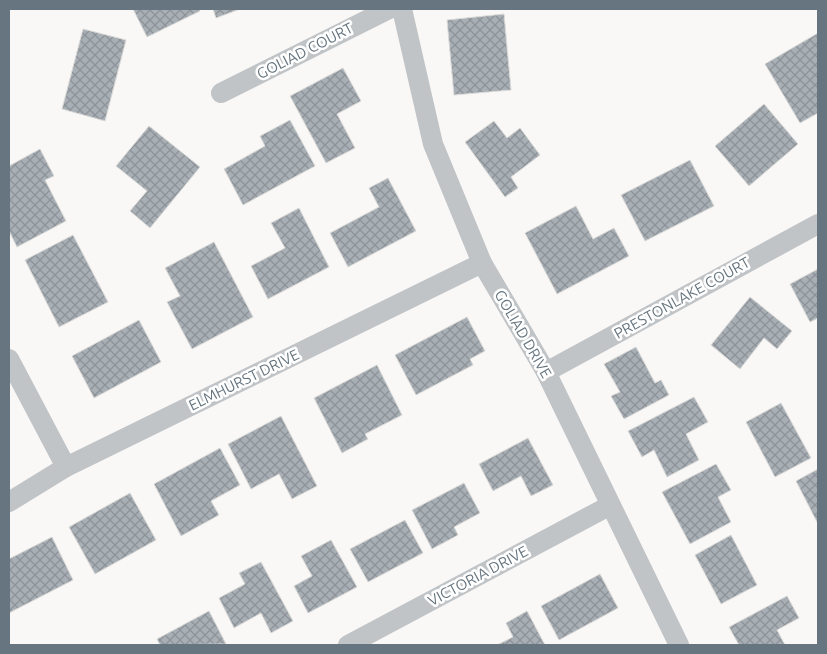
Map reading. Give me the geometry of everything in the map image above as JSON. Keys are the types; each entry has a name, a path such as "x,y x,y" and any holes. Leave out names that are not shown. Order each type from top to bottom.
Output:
{"street":[{"name":"GOLIAD COURT","path":"221,93 389,9"},
{"name":"GOLIAD DRIVE","path":"402,9 433,144 482,263 546,372 609,506 679,645"},
{"name":"PRESTONLAKE COURT","path":"546,372 818,224"},
{"name":"ELMHURST DRIVE","path":"9,502 66,468 482,263"},
{"path":"9,359 66,468"},
{"name":"VICTORIA DRIVE","path":"348,645 609,506"}],"building":[{"path":"133,9 199,9 200,11 147,37"},
{"path":"213,9 240,9 216,18"},
{"path":"504,14 511,90 454,95 447,20"},
{"path":"83,29 126,40 105,121 62,109"},
{"path":"818,33 818,113 800,123 765,64"},
{"path":"343,68 361,101 337,114 355,148 326,163 290,96"},
{"path":"764,104 798,144 749,186 715,146"},
{"path":"290,120 315,166 243,205 224,169 265,146 260,136"},
{"path":"494,121 507,138 520,128 540,155 511,177 518,188 505,197 465,142"},
{"path":"149,126 200,167 150,228 130,211 147,191 116,166"},
{"path":"40,149 54,176 45,180 66,221 17,247 9,231 9,166"},
{"path":"690,160 714,206 645,241 621,195"},
{"path":"388,178 416,231 348,267 330,233 379,207 369,188"},
{"path":"576,206 593,239 614,228 629,256 557,294 525,233"},
{"path":"299,208 329,267 268,299 251,266 285,248 271,223"},
{"path":"73,235 108,302 59,327 25,260"},
{"path":"214,242 253,317 192,349 167,302 180,296 165,268"},
{"path":"818,269 818,318 810,322 790,284"},
{"path":"750,297 792,331 777,349 764,338 740,369 711,345"},
{"path":"467,317 485,351 470,359 473,365 416,395 395,355"},
{"path":"139,320 161,362 94,398 72,356"},
{"path":"636,347 655,383 661,380 669,395 624,419 611,396 620,392 604,364"},
{"path":"377,365 402,415 365,434 368,439 342,453 314,398"},
{"path":"694,397 708,422 686,434 699,460 667,477 654,450 642,457 628,431"},
{"path":"781,403 811,458 775,477 746,422"},
{"path":"281,416 317,486 292,499 279,474 251,489 228,444"},
{"path":"528,438 553,485 531,496 521,476 493,491 479,464"},
{"path":"220,448 240,485 211,501 219,515 181,536 154,484"},
{"path":"716,464 731,490 718,497 731,522 690,544 662,492"},
{"path":"818,469 818,524 796,481"},
{"path":"464,483 480,513 454,527 458,535 432,549 412,510"},
{"path":"130,493 156,540 95,574 69,527"},
{"path":"405,520 423,553 368,582 350,549"},
{"path":"731,535 757,585 721,604 695,555"},
{"path":"52,537 73,580 9,613 9,559"},
{"path":"331,540 357,587 308,613 294,586 312,576 301,556"},
{"path":"261,562 293,621 271,633 261,613 234,628 219,598 245,584 239,573"},
{"path":"600,574 618,608 559,640 541,606"},
{"path":"787,596 799,618 777,630 785,645 739,645 729,627"},
{"path":"209,611 226,644 160,645 157,639"},
{"path":"527,611 545,645 497,645 513,637 506,623"}]}
